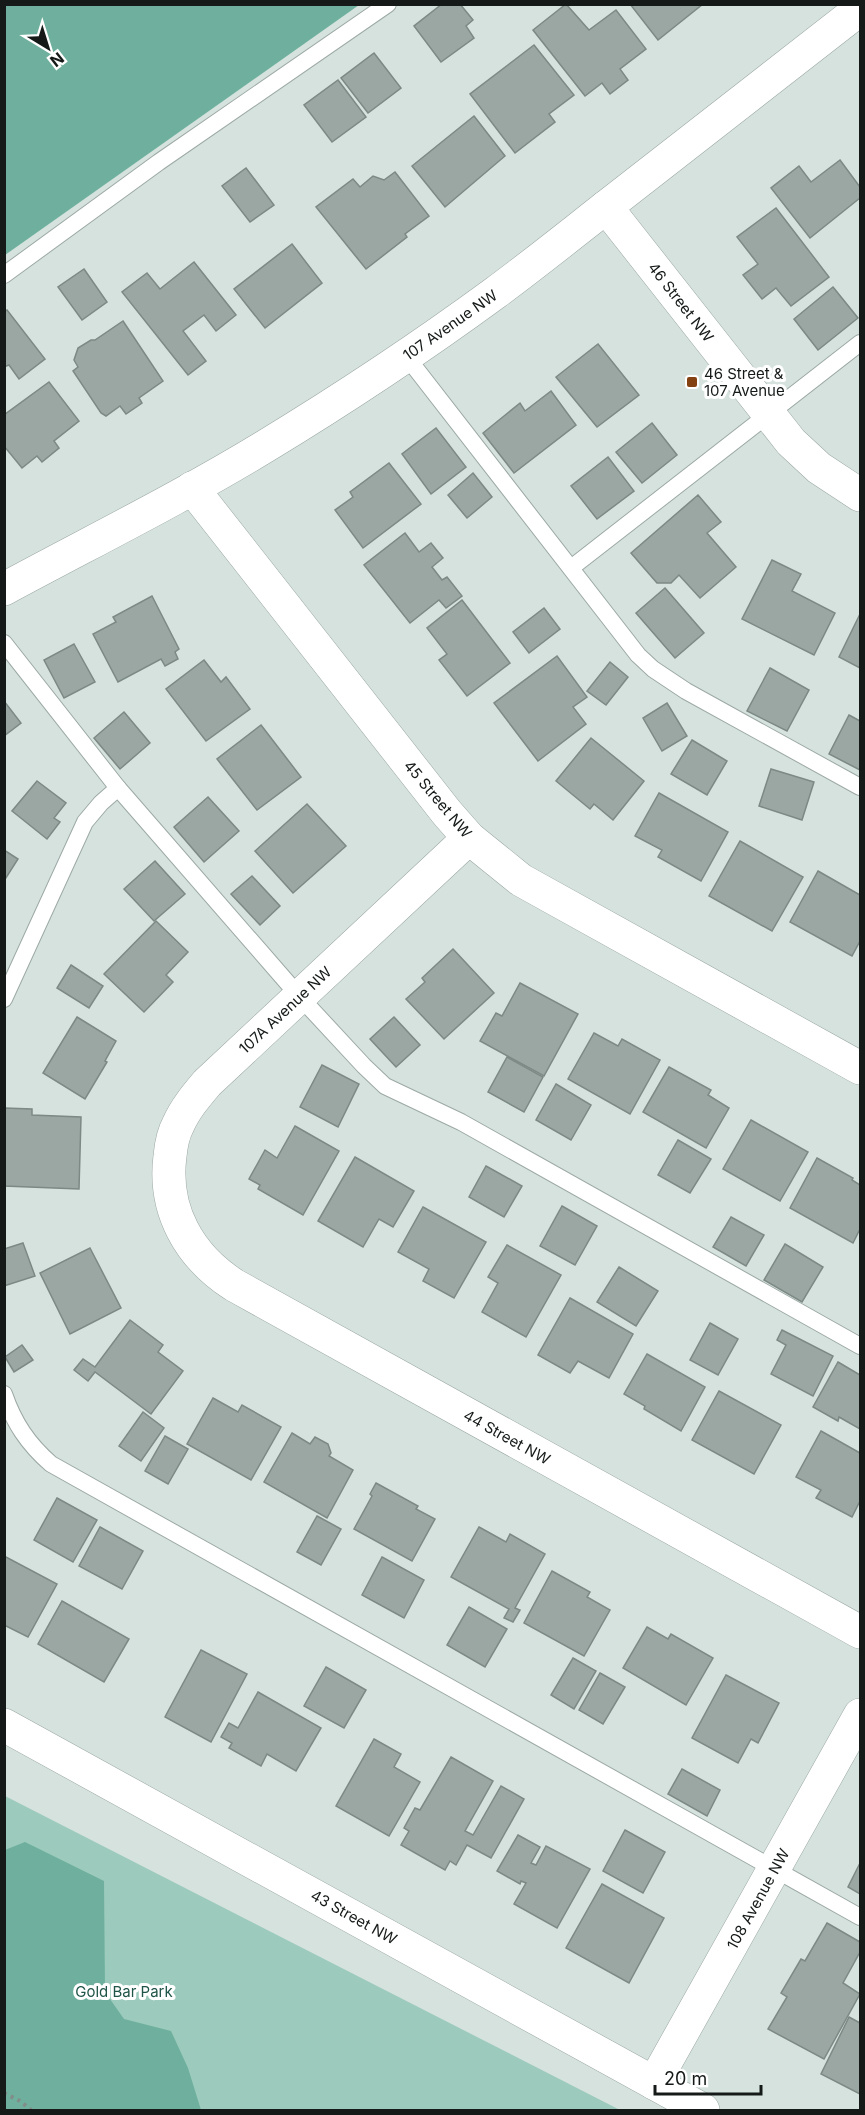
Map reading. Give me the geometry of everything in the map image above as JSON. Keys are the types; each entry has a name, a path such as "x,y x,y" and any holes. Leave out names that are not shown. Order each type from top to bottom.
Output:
{"street":[{"name":"107 Avenue NW","path":"4,589 262,448 406,356 495,293 861,9"},
{"name":"46 Street NW","path":"606,207 791,442 819,468 861,495"},
{"name":"45 Street NW","path":"192,488 469,838 521,880 861,1068"},
{"name":"107A Avenue NW","path":"176,1217 168,1170 176,1127 189,1106 207,1083 469,838"},
{"name":"44 Street NW","path":"176,1217 187,1239 201,1258 216,1274 234,1285 861,1632"},
{"name":"108 Avenue NW","path":"654,2083 861,1714"},
{"name":"43 Street NW","path":"4,1725 702,2110"}],"lane":[{"path":"4,275 159,162 388,4"},
{"path":"571,568 861,343"},
{"path":"406,356 638,655 653,669 686,691 861,787"},
{"path":"4,643 118,788 299,996 385,1086 461,1122 861,1346"},
{"path":"4,999 85,822 118,788"},
{"path":"4,1394 12,1416 26,1437 51,1464 861,1917"}],"path":[{"path":"4,2093 31,2110"}],"green space":[{"path":"5,4 359,4 359,5 5,255"},
{"name":"Gold Bar Park","path":"5,1796 620,2110 5,2110"},
{"path":"25,1842 104,1881 105,1992 124,2019 171,2031 188,2068 201,2110 5,2110 5,1850"}],"building":[{"path":"442,4 460,4 473,20 466,26 474,38 441,62 414,26"},
{"path":"566,4 589,30 616,10 646,49 620,69 628,80 610,94 602,83 585,96 533,30"},
{"path":"630,4 703,4 658,40"},
{"path":"534,45 574,95 549,114 555,122 515,153 470,94"},
{"path":"374,53 401,88 368,113 341,78"},
{"path":"338,80 366,117 332,142 304,105"},
{"path":"474,116 505,156 445,207 412,166"},
{"path":"840,160 860,187 860,198 810,238 771,188 799,166 811,182"},
{"path":"246,168 274,205 250,222 222,186"},
{"path":"395,172 429,216 405,234 407,237 366,269 316,207 353,179 360,187 373,176 384,180"},
{"path":"776,208 829,277 791,306 776,288 762,299 743,275 758,264 737,237"},
{"path":"292,244 322,283 265,328 234,289"},
{"path":"194,262 236,315 216,331 204,315 183,331 206,361 188,375 122,292 147,273 160,289"},
{"path":"84,269 107,302 82,320 58,287"},
{"path":"833,287 858,318 818,350 794,319"},
{"path":"7,310 45,359 19,379 9,365 4,367 4,312"},
{"path":"123,321 163,381 139,398 142,403 126,414 120,406 106,416 101,413 73,371 78,367 74,360 78,348 95,340"},
{"path":"598,344 639,395 597,427 556,377"},
{"path":"49,382 79,421 54,441 59,448 42,462 37,456 22,468 4,446 4,415"},
{"path":"551,391 576,425 514,473 483,433 520,403 525,411"},
{"path":"652,423 677,455 642,483 616,452"},
{"path":"436,428 466,467 431,494 402,454"},
{"path":"608,457 634,491 597,519 571,486"},
{"path":"389,463 421,504 363,548 335,510 353,497 350,492"},
{"path":"473,473 492,497 467,518 448,495"},
{"path":"698,495 721,522 707,533 736,567 700,598 679,575 671,583 657,583 631,553"},
{"path":"405,533 419,552 431,543 443,558 432,567 442,580 447,577 462,596 446,608 439,600 410,623 364,565"},
{"path":"772,560 801,574 792,591 835,613 814,655 742,619"},
{"path":"665,588 704,633 675,658 636,613"},
{"path":"152,596 179,649 175,652 178,659 165,666 161,659 118,682 93,634 116,622 113,617"},
{"path":"462,600 510,663 467,696 439,660 447,654 427,628"},
{"path":"544,608 560,629 529,653 513,632"},
{"path":"860,614 860,668 839,657"},
{"path":"74,644 95,682 64,698 44,660"},
{"path":"557,656 587,697 573,707 586,724 538,761 494,703"},
{"path":"204,660 221,682 226,677 250,709 206,741 166,689"},
{"path":"610,662 628,677 606,705 587,691"},
{"path":"770,668 809,690 787,731 747,711"},
{"path":"4,701 21,723 4,736"},
{"path":"667,703 687,736 662,751 643,718"},
{"path":"124,712 150,743 120,769 94,738"},
{"path":"849,715 860,721 860,770 829,754"},
{"path":"261,725 301,777 257,810 217,759"},
{"path":"591,738 644,781 613,820 594,804 590,809 556,781"},
{"path":"692,740 727,761 707,795 671,774"},
{"path":"771,769 814,782 802,820 759,806"},
{"path":"37,781 66,803 54,818 60,822 47,839 12,811"},
{"path":"659,793 728,832 701,881 658,857 662,850 635,836"},
{"path":"208,797 239,831 204,862 174,827"},
{"path":"307,804 346,846 293,893 255,851"},
{"path":"740,841 803,877 772,931 709,896"},
{"path":"4,850 18,859 4,881"},
{"path":"155,861 185,894 154,921 124,889"},
{"path":"818,871 860,895 860,941 852,956 790,922"},
{"path":"252,876 280,906 260,925 231,894"},
{"path":"156,921 188,952 166,975 173,982 144,1012 104,974"},
{"path":"453,949 494,993 444,1039 406,999 425,982 422,978"},
{"path":"71,965 103,986 89,1008 57,988"},
{"path":"520,983 578,1014 544,1076 480,1041 496,1013 502,1016"},
{"path":"77,1017 116,1041 105,1061 107,1062 85,1099 43,1073"},
{"path":"394,1017 420,1045 396,1067 370,1039"},
{"path":"594,1033 618,1046 622,1039 660,1060 630,1114 568,1079"},
{"path":"507,1057 543,1077 524,1112 488,1092"},
{"path":"322,1065 359,1084 338,1127 300,1107"},
{"path":"669,1067 711,1090 708,1095 729,1108 706,1148 643,1112"},
{"path":"556,1084 591,1105 571,1140 536,1120"},
{"path":"4,1108 32,1109 32,1115 81,1117 79,1189 4,1186"},
{"path":"751,1120 808,1152 780,1201 723,1169"},
{"path":"295,1126 339,1151 303,1215 258,1189 260,1185 249,1179 265,1150 277,1158"},
{"path":"678,1140 711,1159 690,1193 658,1175"},
{"path":"355,1157 414,1191 393,1227 379,1219 363,1247 318,1221"},
{"path":"817,1158 853,1178 852,1180 860,1185 860,1229 853,1243 790,1208"},
{"path":"486,1166 522,1186 504,1217 469,1197"},
{"path":"562,1206 597,1226 575,1265 540,1246"},
{"path":"423,1207 486,1242 454,1298 423,1281 429,1269 398,1252"},
{"path":"731,1217 764,1235 746,1266 713,1247"},
{"path":"23,1243 35,1276 4,1286 4,1249"},
{"path":"785,1244 823,1267 802,1302 764,1280"},
{"path":"507,1245 561,1275 526,1337 482,1312 498,1283 488,1277"},
{"path":"90,1248 121,1308 70,1334 40,1273"},
{"path":"619,1267 658,1291 636,1326 597,1302"},
{"path":"570,1298 633,1334 609,1378 578,1361 570,1373 538,1355"},
{"path":"130,1320 163,1345 158,1352 183,1371 151,1414 95,1372 88,1381 74,1370 83,1359 95,1367"},
{"path":"710,1323 738,1339 718,1375 690,1360"},
{"path":"782,1330 833,1356 813,1396 771,1374 786,1345 777,1340"},
{"path":"22,1345 33,1360 14,1372 5,1357"},
{"path":"647,1354 705,1387 681,1431 624,1394"},
{"path":"838,1362 860,1375 860,1429 839,1417 838,1421 813,1407"},
{"path":"719,1391 781,1425 754,1474 692,1440"},
{"path":"213,1398 238,1412 242,1405 281,1427 251,1480 187,1444"},
{"path":"143,1412 164,1428 141,1461 119,1446"},
{"path":"821,1431 860,1453 860,1501 852,1517 816,1498 821,1490 796,1477"},
{"path":"292,1433 310,1444 315,1437 328,1444 331,1453 329,1456 353,1470 327,1518 264,1482"},
{"path":"165,1436 188,1449 168,1484 145,1471"},
{"path":"376,1483 418,1506 416,1509 435,1519 412,1561 354,1529 372,1496 370,1494"},
{"path":"57,1498 97,1520 73,1562 34,1540"},
{"path":"317,1516 341,1529 321,1565 297,1552"},
{"path":"100,1527 143,1551 122,1589 79,1566"},
{"path":"479,1527 506,1542 510,1534 545,1554 515,1608 520,1610 513,1622 504,1618 509,1609 451,1577"},
{"path":"4,1556 57,1584 28,1637 4,1625"},
{"path":"382,1557 424,1580 404,1618 362,1595"},
{"path":"552,1571 590,1592 587,1597 610,1610 584,1656 524,1623"},
{"path":"62,1601 129,1639 104,1682 38,1644"},
{"path":"469,1607 507,1629 485,1667 447,1645"},
{"path":"647,1627 668,1639 671,1634 713,1658 686,1705 623,1668"},
{"path":"201,1650 247,1674 211,1742 165,1717"},
{"path":"573,1658 596,1671 574,1709 551,1695"},
{"path":"326,1667 366,1690 344,1728 304,1706"},
{"path":"600,1673 625,1687 603,1724 579,1710"},
{"path":"726,1675 779,1703 758,1743 751,1739 738,1763 692,1738"},
{"path":"258,1692 321,1728 296,1771 267,1754 261,1766 229,1748 232,1743 221,1737 229,1723 238,1728"},
{"path":"374,1739 401,1754 394,1767 420,1782 389,1836 336,1806"},
{"path":"451,1757 493,1781 465,1831 473,1835 501,1786 524,1799 491,1858 467,1845 456,1865 450,1861 445,1870 401,1845 409,1831 404,1828 415,1808 420,1810"},
{"path":"682,1769 720,1790 707,1816 668,1794"},
{"path":"625,1830 665,1852 643,1893 603,1871"},
{"path":"518,1835 540,1847 531,1863 536,1865 546,1846 590,1869 557,1928 514,1904 526,1883 521,1881 520,1884 497,1871"},
{"path":"860,1863 860,1894 848,1887"},
{"path":"602,1884 664,1918 629,1983 566,1948"},
{"path":"827,1923 860,1942 860,1952 843,1983 860,1994 824,2059 768,2029 787,1997 781,1993 801,1959 805,1961"},
{"path":"849,2017 860,2023 860,2094 821,2074"}],"place":[{"name":"46 Street & 107 Avenue","path":"692,382"}]}
